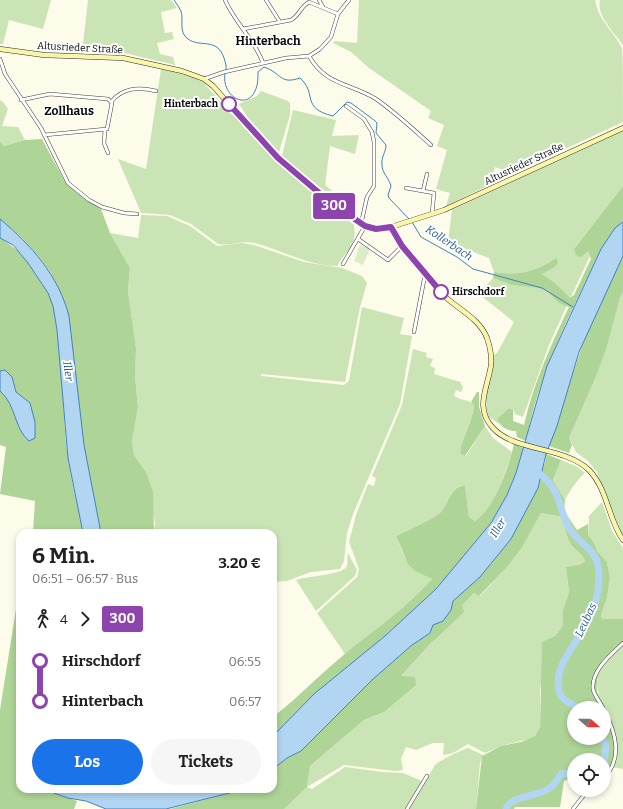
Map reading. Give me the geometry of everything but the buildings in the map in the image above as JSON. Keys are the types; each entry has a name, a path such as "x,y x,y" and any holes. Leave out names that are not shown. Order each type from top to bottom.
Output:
{"main road":[{"name":"Altusrieder Straße","path":"0,49 44,55 123,58 182,71 204,79 213,86 288,167 331,203 363,225 376,229 391,227 432,214 487,191 623,128"},
{"path":"391,227 402,246 426,275 446,297 473,318 483,330 491,357 490,370 482,400 484,412 493,428 505,437 578,462 589,470 597,480 602,490 616,528 623,540"}],"street":[{"path":"225,0 254,44 263,63"},
{"path":"266,0 280,22"},
{"path":"314,3 318,0 323,7"},
{"path":"204,79 229,70 286,58 310,56 320,49 331,37 338,14 349,0"},
{"path":"243,29 293,19 305,4 309,2 338,14"},
{"path":"310,56 313,63 329,79 376,99 431,144"},
{"path":"0,59 5,74 38,122 68,183 89,200 102,208 124,213 137,214"},
{"path":"108,152 104,143 105,130 109,126 111,102 117,96 134,88 156,91"},
{"path":"22,100 50,94 102,98 111,102"},
{"path":"343,264 358,239 363,225 367,197 374,186 374,142 372,132 364,118 346,106"},
{"path":"44,135 105,130"},
{"path":"423,192 427,174"},
{"path":"406,188 434,193 432,214"},
{"path":"358,239 388,260 402,246"},
{"path":"414,332 426,275"},
{"path":"599,701 593,690 594,680 600,666 623,643"},
{"path":"611,723 616,732 618,743 616,760 611,772"},
{"path":"407,809 427,776"},
{"path":"573,809 582,797"}],"green space":[{"path":"0,0 51,0 43,29 9,20 3,44 0,44"},
{"path":"88,0 171,0 177,8 161,12 165,33 172,32 174,39 157,43 160,54 173,57 175,65 116,51 82,52"},
{"path":"359,0 595,0 603,20 622,48 623,122 507,176 506,171 495,167 491,184 446,206 450,193 436,189 447,150 437,146 444,125 428,118 431,111 369,68 351,52 333,43 335,41 357,43"},
{"path":"600,0 623,0 623,45 603,18"},
{"path":"161,69 189,76 203,82 230,113 234,115 291,173 354,225 355,233 353,244 337,266 306,261 250,242 218,244 191,224 170,215 141,213 118,159 146,169"},
{"path":"261,91 290,103 290,115 279,152 248,118 239,104 257,96"},
{"path":"0,100 8,109 2,126 18,127 25,140 4,146 0,141"},
{"path":"293,110 336,120 332,136 359,135 355,154 330,146 325,185 343,200 344,207 282,156"},
{"path":"623,130 623,186 574,249 588,251 590,256 570,299 554,282 542,274 556,258 541,267 526,272 494,272 489,258 448,242 452,210"},
{"path":"42,139 65,182 101,209 110,233 130,268 128,291 136,348 135,376 138,407 132,441 134,455 146,472 153,492 154,529 100,529 84,445 65,304 50,272 39,257 22,238 0,219 0,141 4,146 25,140"},
{"path":"623,186 623,222 605,242 567,321 550,360 536,400 526,441 517,437 516,431 502,426 497,419 509,408 513,410 513,421 524,425 537,380 569,307 559,303 547,291 538,288 511,285 493,278 494,272 526,272 541,267 556,258 558,262 556,266 542,274 554,282 570,298 574,295 591,259 588,251 581,257 576,255 574,249"},
{"path":"141,215 167,216 190,226 217,246 242,243 254,245 304,262 342,268 362,276 367,283 360,307 345,382 261,374 261,376 344,385 349,381 362,307 404,318 400,334 412,336 400,404 353,514 347,533 344,561 340,569 311,572 287,581 277,582 277,529 154,529 155,523 146,472 134,455 132,441 138,407 135,376 136,348 128,291 130,268 110,233 138,238"},
{"path":"0,238 17,250 25,258 45,286 53,306 57,324 61,362 64,421 68,458 82,529 33,529 35,501 0,494 6,447 0,445 0,391 9,403 18,426 30,403 16,392 12,377 5,370 0,371"},
{"path":"360,245 370,249 363,265 354,261"},
{"path":"623,256 623,292 606,349 595,379 569,438 572,445 569,453 549,446 587,331"},
{"path":"493,278 511,285 538,288 547,291 559,303 567,305 549,345 523,417 515,414 513,410 509,408 497,419 500,425 488,416 486,399 494,355 497,353 514,322 479,294"},
{"path":"623,292 623,537 597,472 588,461 576,452 569,438 595,379"},
{"path":"413,349 427,353 426,357 433,359 430,366 435,368 434,374 460,382 463,387 461,392 456,390 454,395 474,405 472,417 461,446 460,453 466,456 485,426 493,438 512,452 498,491 488,509 482,516 475,521 469,517 465,485 460,486 450,495 441,512 396,536 408,563 417,571 432,579 418,596 345,654 317,613 357,577 359,569 349,542 356,515 368,484 374,486 376,478 372,476 402,405"},
{"path":"477,392 479,392 479,407 485,426 465,456 460,453 461,447 472,417 474,405 471,402"},
{"path":"514,444 523,448 516,473 507,495 491,523 436,589 385,636 314,694 277,732 277,714 337,661 413,599 432,579 415,571 408,564 396,536 437,515 444,508 453,492 460,486 465,485 469,517 475,521 482,515 494,498 500,487"},
{"path":"546,454 561,460 553,480 565,500 564,511 577,530 588,524 588,535 595,544 597,551 607,562 610,579 607,598 601,615 602,619 623,619 623,645 601,668 597,680 597,692 602,701 567,701 567,745 611,745 611,724 617,744 615,760 611,767 611,753 567,753 567,780 564,781 560,807 476,809 482,756 501,746 521,742 535,736 540,727 542,642 555,636 563,625 563,610 569,592 566,567 581,564 585,561 568,539 563,517 541,513 522,547 506,568 479,596 474,593 462,605 464,612 431,643 401,676 415,677 416,685 384,712 364,720 310,766 307,787 284,809 170,809 230,793 277,793 277,766 287,758 301,751 373,679 412,645 430,633 432,625 451,610 453,601 480,577 511,539 545,463"},
{"path":"561,460 576,466 585,473 574,485 565,500 553,480"},
{"path":"602,502 612,531 623,548 623,619 602,619 601,615 607,598 610,580 607,562 597,551 595,544 588,535 589,516"},
{"path":"541,513 563,517 570,543 585,561 581,564 566,567 569,592 563,610 563,625 555,636 540,689 540,727 535,736 501,746 485,753 468,744 453,753 443,755 444,743 433,743 416,750 406,747 401,759 403,770 395,771 344,765 307,787 310,766 364,720 384,712 401,676 431,643 461,605 474,593 480,596 498,576 520,547"},
{"path":"348,553 357,570 355,576 316,611 296,580 332,573 344,569 347,566"},
{"path":"16,609 16,793 54,793 77,801 74,809 0,809 0,710"},
{"path":"623,645 623,769 612,767 615,739 611,723 611,701 601,701 598,691 598,675 606,661"},
{"path":"468,748 483,755 480,763 476,809 409,809 435,765 451,755"},
{"path":"345,767 403,773 422,781 406,809 284,809 307,787 312,789"}],"water":[{"name":"Iller","path":"0,219 23,240 42,262 51,274 64,301 69,316 84,445 100,529 82,529 68,458 57,330 53,306 48,293 28,263 13,245 0,238"},
{"name":"Iller","path":"623,222 623,256 579,352 557,426 546,454 538,488 511,539 480,577 453,601 451,610 443,621 433,625 430,633 412,645 373,679 301,751 287,758 277,766 277,732 314,694 385,636 436,589 491,523 507,495 516,473 547,366 601,249 615,228"},
{"path":"5,370 12,377 16,392 30,403 35,422 35,438 29,441 20,429 9,403 0,391 0,371"},
{"path":"54,793 229,793 166,809 106,809 86,801 68,798"}],"waterway":[{"name":"Kollerbach","path":"174,0 182,14 182,29 185,36 193,42 217,47 224,58 226,70"},
{"name":"Kollerbach","path":"225,73 227,89 236,98 241,100 246,100 251,97 257,86 258,72 264,67 270,69 284,79 293,80 300,78 308,90 313,105 316,109 323,113 333,116 347,102 351,103 374,120 377,123 376,133 386,145 382,165 383,171 391,186 388,195 389,198 410,220"},
{"name":"Kollerbach","path":"412,222 421,237 457,257 473,269 542,288 573,307"},
{"name":"Leubas","path":"534,469 547,480 554,489 565,520 571,531 591,551 599,569 598,590 594,608 586,625 566,656 559,673 559,691 562,697 567,701"},
{"name":"Leubas","path":"605,753 606,745"},
{"name":"Leubas","path":"506,809 513,801 546,790 554,784 561,774 567,774"}],"bus line":[{"name":"300","path":"229,104 278,158 331,203 365,226 376,229 391,227 402,246 441,292"}],"place":[{"name":"Hinterbach","path":"229,104"},
{"name":"Hirschdorf","path":"441,292"}],"district":[{"name":"Hinterbach","path":"268,41"},
{"name":"Zollhaus","path":"69,111"}]}
